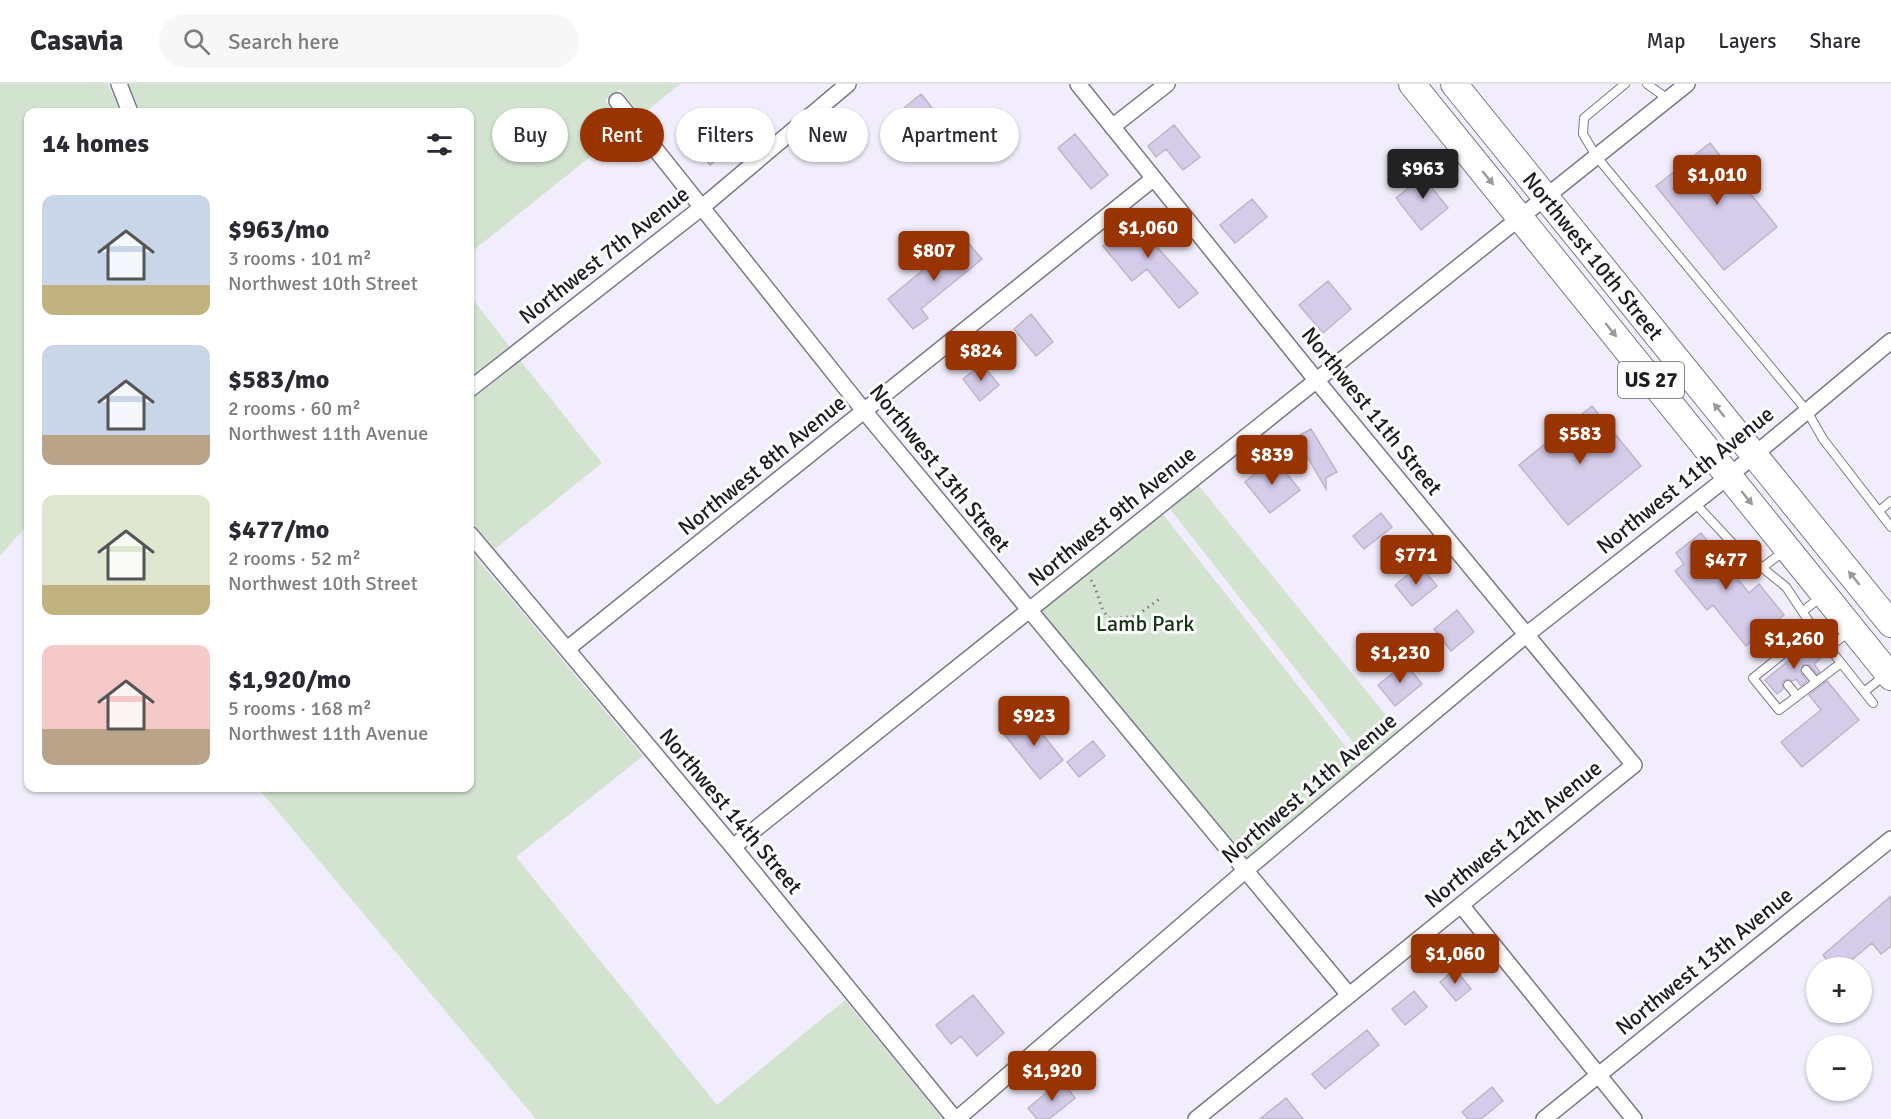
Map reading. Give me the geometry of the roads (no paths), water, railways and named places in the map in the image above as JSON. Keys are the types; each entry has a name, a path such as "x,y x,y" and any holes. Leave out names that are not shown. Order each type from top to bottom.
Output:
{"highway":[{"name":"Northwest 10th Street","path":"1412,84 1889,675"},
{"name":"Northwest 10th Street","path":"1454,84 1891,624"}],"street":[{"path":"118,84 128,108"},
{"name":"Northwest 7th Avenue","path":"474,386 701,208 848,84"},
{"name":"Northwest 11th Street","path":"1078,84 1317,381 1634,765"},
{"path":"1112,127 1167,84"},
{"name":"Northwest 9th Avenue","path":"732,847 1083,569 1687,84"},
{"name":"Northwest 13th Street","path":"617,101 865,412 1349,995"},
{"name":"Northwest 8th Avenue","path":"567,649 1153,179"},
{"name":"Northwest 11th Avenue","path":"956,1119 1246,870 1526,635 1729,476 1891,341"},
{"name":"Northwest 14th Street","path":"474,539 956,1119"},
{"name":"Northwest 12th Avenue","path":"1196,1119 1634,765"},
{"name":"Northwest 13th Avenue","path":"1544,1119 1891,839"},
{"path":"1461,904 1634,1119"}],"lane":[{"path":"1625,84 1584,118 1583,134 1596,156 1807,411 1823,439 1891,527"},
{"path":"1647,84 1668,99"},
{"path":"1879,511 1891,501"},
{"path":"1695,503 1733,544 1786,587 1814,629 1873,703"},
{"path":"1763,567 1787,548"},
{"path":"1803,611 1825,594"},
{"path":"1814,629 1792,652 1753,678 1779,711 1841,663"},
{"path":"1828,647 1852,629"},
{"path":"1771,664 1777,670"},
{"path":"1806,670 1816,682"},
{"path":"1864,692 1889,675"},
{"path":"1788,685 1797,696"}],"park label":[{"name":"Lamb Park","path":"1145,623"}]}
